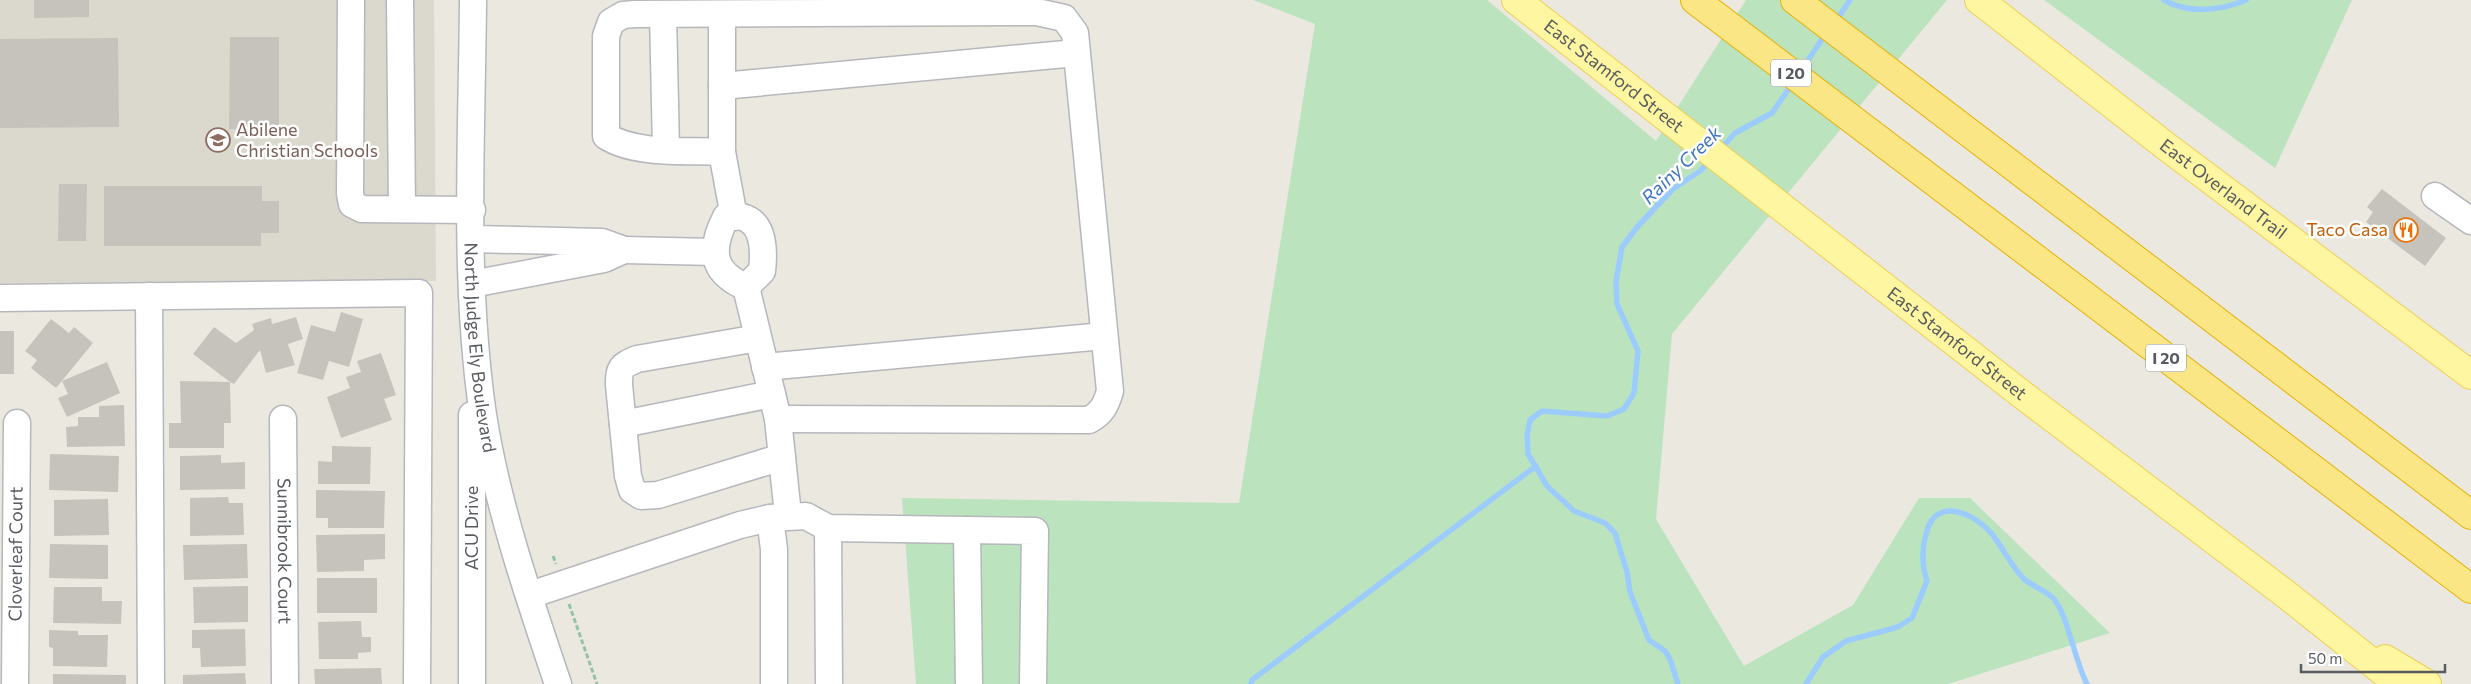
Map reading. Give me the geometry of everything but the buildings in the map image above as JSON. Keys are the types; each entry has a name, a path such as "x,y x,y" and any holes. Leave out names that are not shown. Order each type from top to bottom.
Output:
{"highway":[{"name":"I 20","path":"1695,0 2471,589"},
{"path":"1795,0 2471,515"}],"main road":[{"name":"East Stamford Street","path":"1516,0 2024,396 2319,620 2399,684"},
{"name":"East Overland Trail","path":"1979,0 2167,148 2471,375"},
{"path":"2319,620 2427,684"}],"street":[{"path":"351,0 350,194 352,204 362,209 472,210"},
{"path":"400,0 402,209"},
{"name":"North Judge Ely Boulevard","path":"473,0 472,313 483,416 504,512 530,595 554,683"},
{"path":"722,152 618,144 606,136 606,36 611,22 623,15 663,14 1037,12 1064,18 1075,32 1110,391 1105,406 1099,414 1088,420 778,419"},
{"path":"663,14 666,149"},
{"path":"722,14 722,152 734,217"},
{"path":"722,86 1076,53"},
{"path":"2435,196 2471,222"},
{"path":"726,217 742,217 756,226 762,240 762,271 746,286 731,281 720,271 715,252 717,234 726,217"},
{"path":"472,240 602,242 624,250 715,252"},
{"path":"472,284 604,260 624,250"},
{"path":"746,286 778,419 782,457 779,517 774,550 774,684"},
{"path":"0,298 419,293 417,684"},
{"path":"149,296 151,684"},
{"name":"ACU Drive","path":"472,313 472,684"},
{"path":"765,367 1104,336"},
{"path":"758,338 637,359 625,364 619,371 623,424 632,490 641,496 658,495 782,457"},
{"path":"623,424 772,394"},
{"name":"Sunnibrook Court","path":"283,419 285,684"},
{"name":"Cloverleaf Court","path":"15,684 17,423"},
{"path":"530,595 740,525 779,517 806,516 828,528 1035,531 1033,684"},
{"path":"828,528 829,684"},
{"path":"967,530 969,684"}],"path":[{"path":"567,598 597,684"}],"shaded area":[{"name":"Abilene Christian Schools","path":"0,0 434,0 436,281 0,283"}],"green space":[{"path":"1253,0 1487,0 1656,141 1746,0 1947,0 1672,334 1656,519 1744,666 1853,605 1919,498 1970,498 2110,633 1948,684 916,684 902,498 1239,503 1315,24"},
{"path":"2044,0 2352,0 2275,168"}],"waterway":[{"name":"Rainy Creek","path":"1836,21 1850,0"},
{"name":"Rainy Creek","path":"2164,0 2194,9 2215,9 2246,0"},
{"name":"Rainy Creek","path":"1800,72 1827,32"},
{"name":"Rainy Creek","path":"1719,151 1735,133 1772,113 1792,84"},
{"name":"Rainy Creek","path":"1678,684 1670,659 1665,651 1649,640 1630,592 1627,572 1615,533 1605,523 1574,511 1547,486 1528,454 1527,436 1530,420 1542,411 1607,416 1624,409 1634,393 1638,351 1617,304 1616,281 1622,247 1638,226 1673,189 1700,171 1710,161"},
{"path":"1251,684 1252,680 1536,466"},
{"name":"Rainy Creek","path":"1806,684 1823,657 1846,641 1898,627 1912,618 1927,581 1923,553 1929,525 1935,517 1943,512 1951,511 1970,516 1978,521 1996,539 2023,578 2054,599 2063,616 2087,684"}],"place":[{"name":"Abilene Christian Schools","path":"218,140"},
{"name":"Taco Casa","path":"2406,230"}]}
